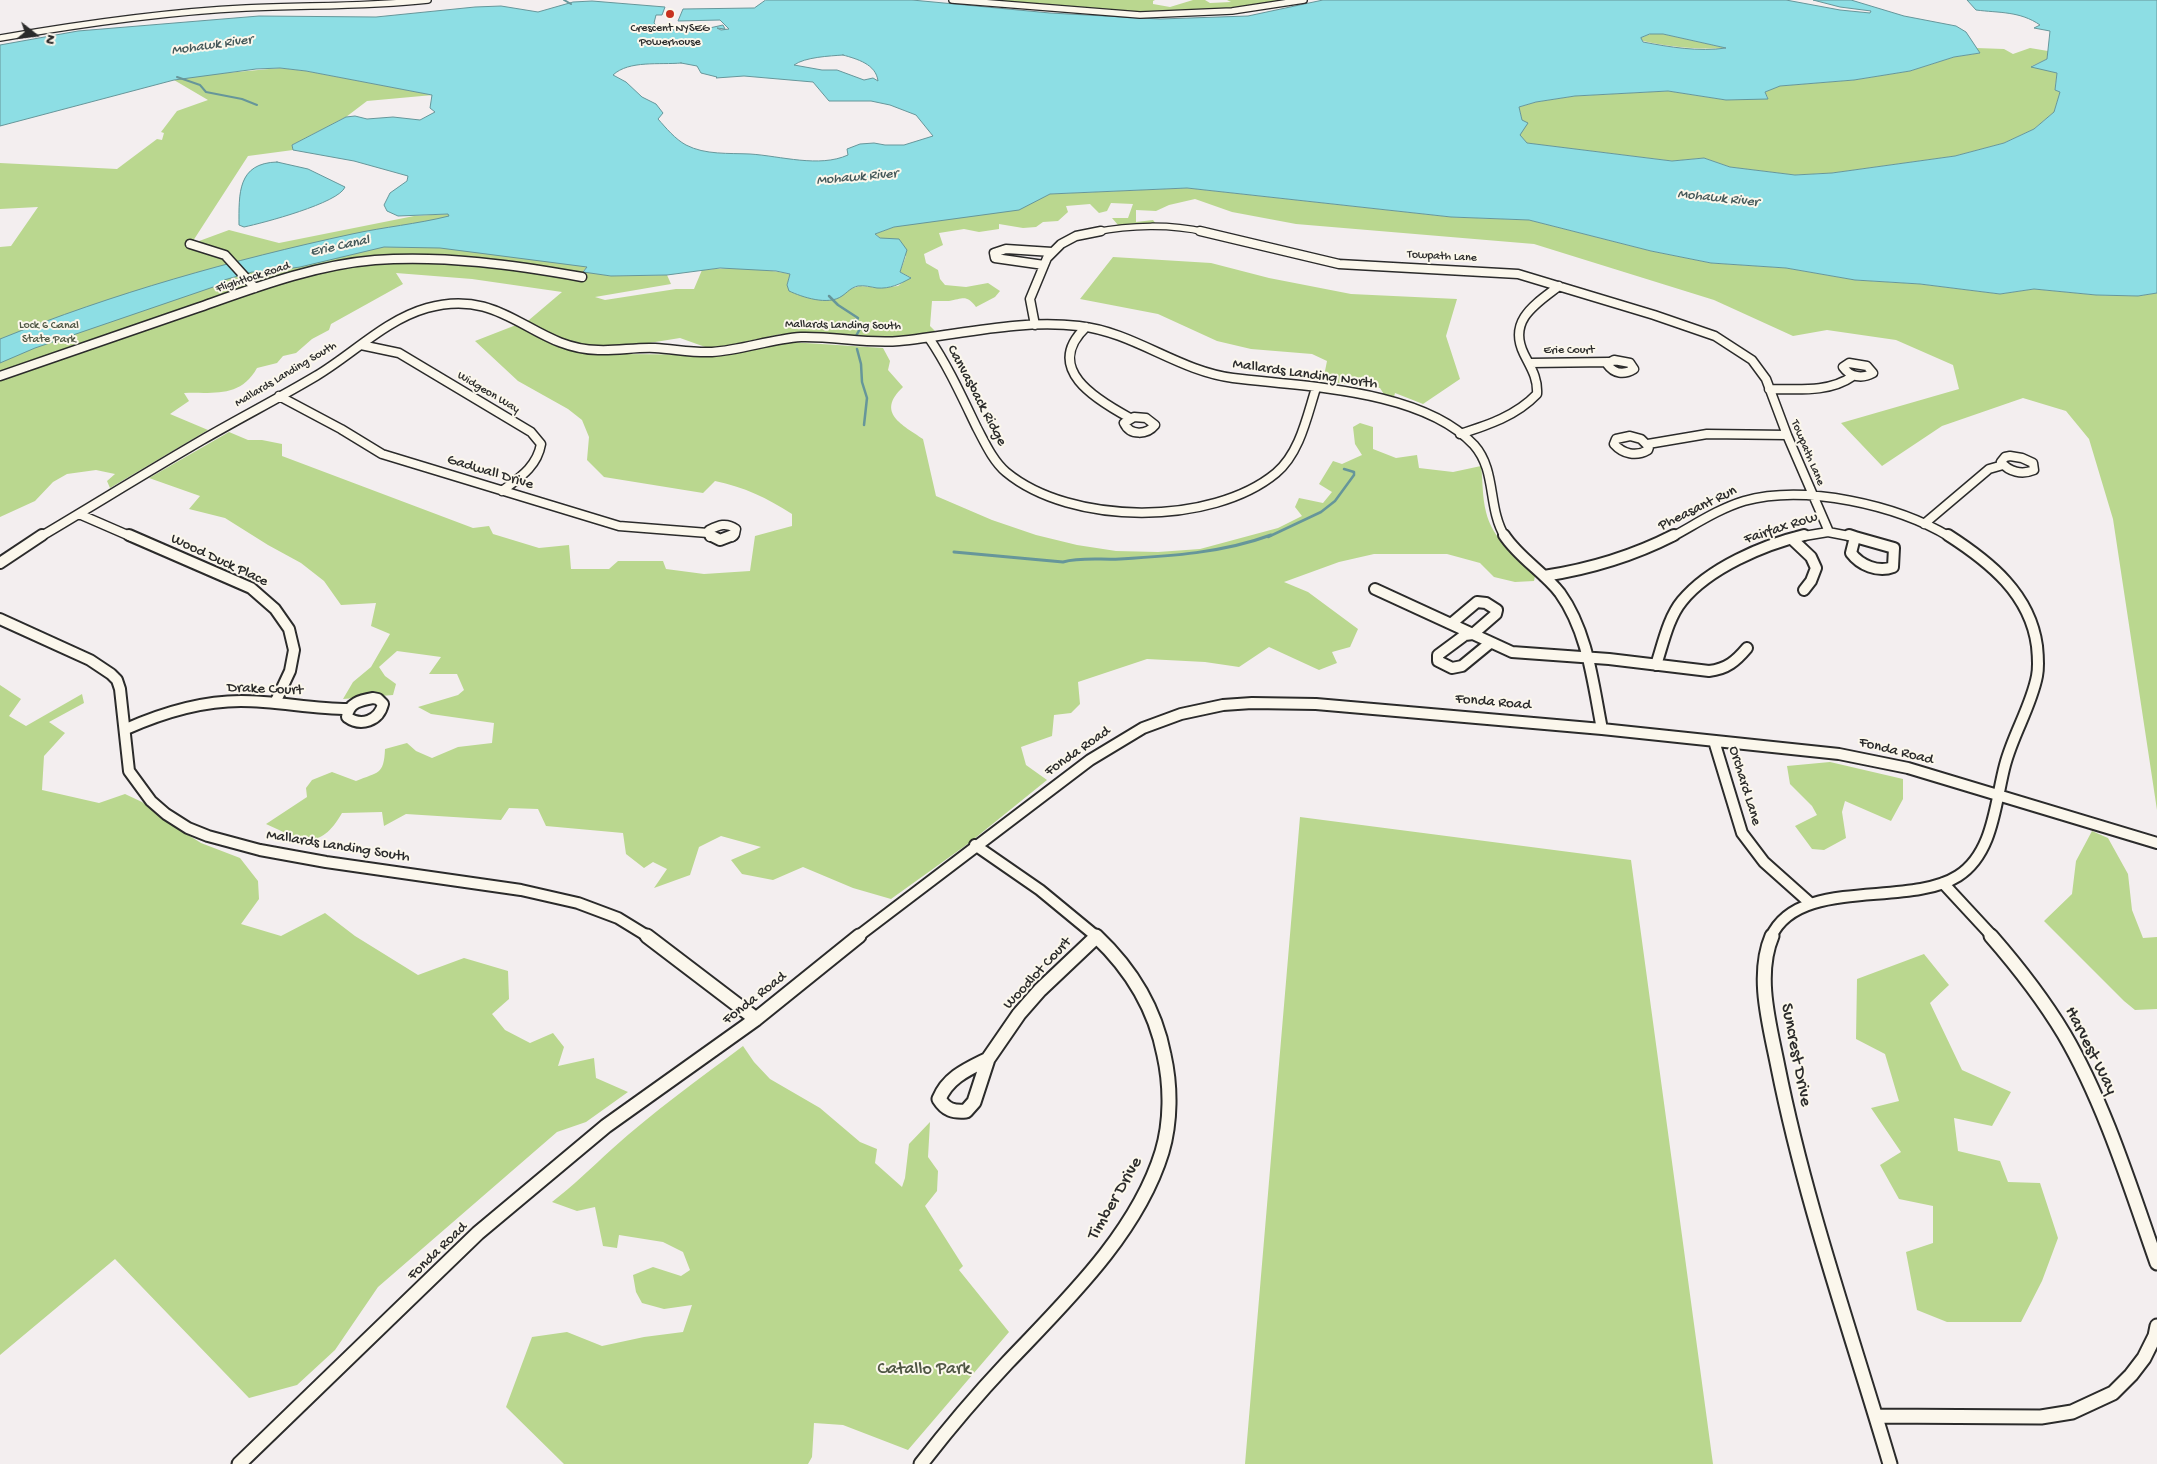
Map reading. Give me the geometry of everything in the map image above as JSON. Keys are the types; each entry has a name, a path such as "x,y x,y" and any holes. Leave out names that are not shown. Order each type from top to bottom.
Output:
{"street":[{"path":"0,38 92,23 223,10 358,7 428,0"},
{"path":"952,0 1099,13 1150,15 1232,11 1304,0"},
{"name":"Towpath Lane","path":"1035,325 1030,299 1044,265 1052,252 1061,244 1085,234 1142,227 1173,227 1225,236 1339,264 1518,274 1654,315 1715,336 1735,348 1759,368 1813,496"},
{"path":"190,244 216,250 225,255 254,288"},
{"path":"1044,265 995,258 994,253 1006,248 1052,252"},
{"name":"Flightlock Road","path":"0,376 254,288 320,270 374,260 414,257 478,262 582,277"},
{"path":"1460,434 1508,416 1533,400 1538,388 1530,362 1523,353 1520,339 1522,324 1527,311 1559,286"},
{"name":"Mallards Landing South","path":"0,562 106,496 329,368 397,320 427,308 447,304 478,304 502,310 566,346 592,352 652,348 714,352 775,339 810,337 863,342 894,342 929,338"},
{"name":"Mallards Landing North","path":"929,338 991,328 1035,325 1086,327 1123,337 1206,373 1220,377 1316,388 1374,398 1409,406 1431,415 1476,447 1489,469 1493,513 1502,534 1523,558 1544,576 1563,597 1571,612 1586,659 1602,729"},
{"path":"1086,327 1073,341 1070,352 1072,371 1088,392 1106,406 1130,418"},
{"name":"Canvasback Ridge","path":"929,338 956,384 994,459 1007,473 1026,486 1047,495 1100,509 1162,512 1203,506 1238,495 1270,478 1293,450 1316,388"},
{"name":"Widgeon Way","path":"361,345 399,353 531,432 541,444 540,454 533,466 502,491"},
{"name":"Erie Court","path":"1530,362 1609,362"},
{"path":"1769,390 1830,386 1848,381 1853,376"},
{"name":"Gadwall Drive","path":"279,396 341,429 382,454 619,526 708,533"},
{"path":"1648,444 1707,434 1787,435"},
{"path":"1924,524 1989,469 2003,465"},
{"name":"Pheasant Run","path":"1544,576 1579,571 1625,557 1664,541 1744,501 1777,496 1813,496 1857,502 1924,524 1958,542 1990,564 2014,588 2024,602 2030,616 2037,644 2039,665 2031,697 2010,748 1998,796"},
{"name":"Fairfax Row","path":"1656,665 1681,603 1706,578 1767,546 1812,533 1829,532 1813,496"},
{"name":"Wood Duck Place","path":"79,514 251,588 271,603 292,633 295,651 288,677 275,703"},
{"path":"1829,532 1855,537 1885,544 1894,548 1893,567 1883,569 1866,565 1856,560 1851,553 1855,537"},
{"path":"1792,539 1815,564 1816,572 1814,578 1804,590"},
{"path":"1375,589 1512,652 1709,671 1723,670 1731,666 1747,648"},
{"path":"1452,623 1477,602 1486,603 1497,610 1496,614 1473,634 1465,635 1438,655 1438,660 1456,669 1490,643"},
{"name":"Mallards Landing South","path":"0,619 90,660 117,680 126,729 129,771 136,783 161,810 188,828 208,836 260,850 326,862 521,890 578,903 618,918 639,930 756,1019"},
{"name":"Drake Court","path":"126,729 146,720 202,706 240,701 348,709"},
{"name":"Fonda Road","path":"239,1464 478,1233 606,1126 756,1019 868,928 975,846 1113,745 1143,728 1181,714 1201,709 1252,703 1316,704 1602,729 1784,747 1852,756 1908,768 2157,844"},
{"name":"Orchard Lane","path":"1714,741 1742,833 1749,845 1770,870 1810,902"},
{"name":"Suncrest Drive","path":"1890,1464 1820,1242 1781,1084 1767,1006 1765,963 1771,937 1784,916 1796,908 1810,902 1929,887 1962,874 1985,843 1993,821 1998,796"},
{"name":"Timber Drive","path":"922,1464 943,1434 989,1380 1092,1271 1124,1227 1152,1178 1163,1152 1168,1099 1167,1070 1163,1046 1137,984 1120,962 1096,937 1028,882 975,846"},
{"name":"Harvest Way","path":"1943,883 2014,963 2041,997 2065,1036 2122,1162 2157,1263"},
{"name":"Woodlot Court","path":"988,1059 1019,1014 1040,990 1096,937"},
{"path":"1876,1416 2041,1417 2072,1412 2113,1394 2131,1376 2144,1358 2155,1336 2157,1326"}],"green space":[{"path":"974,0 1155,0 1153,4 1170,7 1193,0 1205,0 1210,3 1231,2 1227,0 1295,0 1230,9 1136,13"},
{"path":"1650,34 1663,34 1726,48 1705,49 1674,46 1643,41 1640,38"},
{"path":"1976,48 2004,49 2013,54 2030,48 2048,51 2047,59 2032,66 2057,73 2055,90 2060,92 2054,112 2034,129 2004,143 1955,156 1832,173 1795,175 1730,167 1704,158 1673,161 1526,143 1520,135 1522,120 1519,107 1536,102 1575,96 1668,91 1726,100 1768,98 1765,92 1779,86 1854,80 1910,71 1954,57 1980,53"},
{"name":"Lock 6 Canal State Park","path":"280,68 306,71 433,95 367,101 346,117 292,145 293,150 248,156 191,244 229,230 279,243 414,216 448,214 588,267 583,271 611,276 667,275 671,284 595,297 605,300 676,289 694,289 702,270 724,269 757,269 779,272 790,274 787,285 847,290 860,286 881,288 898,286 910,277 900,272 906,256 875,234 894,227 1035,201 1050,194 1187,188 1451,217 1529,220 1651,251 1711,263 1786,268 1855,280 1920,284 2000,294 2034,289 2096,295 2138,296 2157,293 2157,810 2113,519 2089,439 2066,411 2023,398 1942,426 1882,466 1841,423 1959,389 1953,365 1896,340 1827,330 1793,336 1714,300 1534,244 1296,224 1232,212 1195,199 1169,205 1156,211 1136,210 1136,222 1153,220 1156,224 1118,225 1112,218 1128,218 1133,204 1111,203 1107,211 1099,213 1090,204 1066,206 1068,212 1058,221 1043,222 1036,227 1023,228 999,224 999,229 979,232 964,229 939,233 943,245 924,254 926,263 938,270 940,279 945,285 966,287 988,283 1000,291 995,297 976,307 970,300 964,298 949,301 932,301 930,326 938,334 870,339 808,334 781,334 708,348 680,338 624,347 623,354 711,355 790,342 883,348 890,361 888,370 903,387 895,396 892,411 900,423 923,439 936,496 992,520 1036,535 1077,545 1116,551 1158,552 1200,549 1278,528 1302,516 1295,507 1299,498 1323,503 1332,492 1319,484 1333,461 1342,464 1362,455 1355,444 1353,427 1360,423 1373,427 1373,449 1396,458 1417,455 1419,468 1453,472 1481,466 1484,501 1489,521 1499,539 1535,576 1534,581 1515,582 1494,577 1480,563 1447,554 1374,554 1339,562 1284,582 1308,592 1358,629 1350,647 1332,652 1337,663 1319,670 1269,647 1239,667 1205,662 1147,659 1078,682 1080,704 1071,713 1054,715 1052,736 1021,747 1026,765 1047,780 969,843 891,899 853,888 803,867 773,880 742,874 731,860 761,847 721,836 699,847 690,875 654,888 667,869 653,862 644,868 626,854 623,833 546,826 538,809 509,808 501,820 406,814 384,826 382,812 342,813 334,826 317,838 308,840 289,835 266,824 307,797 306,788 312,780 332,772 356,781 370,776 381,768 385,749 407,743 416,751 432,758 458,747 492,743 494,723 431,714 418,707 458,695 464,690 457,674 429,674 441,657 397,651 379,667 385,676 396,684 393,695 343,699 353,682 371,667 390,634 371,626 376,603 341,605 324,581 301,563 225,518 189,509 200,496 149,478 229,432 248,440 262,440 282,444 282,456 473,528 489,526 493,534 539,548 569,545 571,569 609,569 618,561 663,561 666,569 704,574 750,571 755,536 792,526 792,514 755,494 736,486 715,481 703,493 604,477 587,460 589,437 582,420 568,409 518,381 475,341 529,320 562,292 472,279 396,273 403,284 331,324 329,330 312,339 296,353 283,356 277,363 257,368 250,378 235,389 216,393 184,393 189,401 170,414 208,430 110,488 107,481 115,474 96,470 67,474 53,482 35,501 0,517 0,247 11,246 38,207 0,209 0,163 117,169 157,139 162,140 164,133 161,132 177,111 208,100 174,80 204,75"},
{"path":"1113,257 1211,263 1269,278 1351,294 1457,299 1446,336 1460,379 1423,404 1395,393 1394,397 1385,396 1380,388 1323,381 1327,361 1312,354 1251,349 1217,341 1158,314 1080,299"},
{"path":"0,685 21,699 9,716 26,726 82,694 84,703 49,722 65,733 44,756 42,790 99,803 125,794 142,802 171,824 201,843 240,858 258,881 259,899 241,924 281,936 325,913 355,936 418,975 464,958 508,971 509,999 492,1014 505,1030 530,1043 553,1033 564,1047 558,1066 594,1058 596,1078 628,1092 586,1122 557,1132 378,1287 335,1350 297,1385 249,1398 115,1259 0,1355"},
{"path":"1830,762 1903,779 1903,799 1891,821 1845,801 1842,812 1846,838 1824,850 1812,849 1795,826 1817,815 1812,806 1790,784 1787,766"},
{"path":"1300,817 1631,860 1713,1464 1245,1464"},
{"path":"2092,831 2108,838 2128,874 2132,910 2143,938 2157,937 2157,1009 2135,1010 2044,921 2072,894 2076,861"},
{"path":"1924,954 1949,985 1930,1003 1962,1070 2011,1092 1992,1126 1954,1118 1958,1151 2000,1161 2008,1182 2040,1183 2058,1238 2042,1281 2021,1322 1947,1322 1917,1310 1906,1252 1933,1243 1933,1206 1899,1199 1880,1165 1901,1152 1871,1108 1899,1101 1885,1054 1856,1039 1857,979"},
{"name":"Catallo Park","path":"743,1046 754,1062 770,1079 820,1108 860,1142 877,1149 875,1163 902,1187 905,1178 909,1144 930,1122 928,1157 938,1171 937,1191 925,1206 963,1266 959,1270 1009,1332 908,1450 843,1425 814,1423 812,1457 808,1464 564,1464 506,1407 532,1337 567,1332 602,1346 644,1337 683,1332 692,1305 664,1309 642,1303 636,1292 633,1275 653,1267 681,1276 690,1270 683,1252 663,1242 619,1235 617,1248 603,1246 595,1207 577,1211 552,1202 644,1122"}],"water":[{"path":"766,0 912,0 1050,13 1160,19 1248,16 1323,0 1786,0 1840,10 1870,13 1871,11 1840,7 1813,0 1851,0 1904,16 1956,26 1966,32 1980,53 1954,57 1910,71 1854,80 1780,86 1765,92 1768,99 1726,100 1668,91 1575,96 1536,102 1519,107 1522,120 1528,123 1520,135 1527,143 1672,161 1704,158 1730,167 1795,175 1832,173 1955,156 2004,143 2034,129 2054,112 2060,92 2055,90 2057,73 2031,67 2047,59 2050,31 2034,28 2040,25 2025,17 2001,12 1976,10 1967,0 2157,0 2157,293 2138,296 2096,295 2034,289 2000,294 1920,284 1855,280 1786,268 1711,263 1651,251 1529,220 1451,217 1187,188 1050,194 1019,210 894,227 875,234 880,238 899,239 907,250 900,272 911,278 886,288 858,286 836,299 830,300 808,298 789,291 787,285 790,274 776,271 720,268 667,275 611,276 583,272 587,267 440,248 384,247 300,267 252,272 224,280 225,283 35,348 0,363 0,339 130,292 307,244 449,216 448,214 398,216 387,211 384,205 390,193 407,181 408,176 354,161 293,150 292,145 346,117 355,116 367,119 393,117 420,120 435,112 430,108 432,95 306,71 280,68 256,69 174,80 0,126 0,45 78,31 259,16 376,17 501,6 538,12 573,2 592,1 665,7 662,15 656,15 654,23 658,27 671,30 696,29 703,32 705,29 723,25 725,29 717,28 721,30 729,29 720,20 678,21 683,9 754,8","holes":["1650,34 1663,34 1726,48 1695,49 1643,42 1641,38","843,55 865,63 874,70 878,81 873,78 864,80 837,70 822,70 794,65 825,56","681,63 697,66 701,73 716,78 744,76 813,82 829,101 871,101 890,105 916,115 933,136 904,145 860,144 847,149 848,155 825,161 717,153 701,150 686,145 674,137 658,119 663,113 656,104 642,97 626,82 613,75 627,67 645,64"]},
{"path":"277,162 308,169 345,187 340,193 329,199 299,212 244,227 239,225 240,192 247,174 254,168 264,164"}],"waterway":[{"path":"564,0 571,4"},
{"path":"177,77 200,85 206,92 242,99 257,105"},
{"path":"829,296 838,305 858,318 856,322 861,327 856,336"},
{"path":"857,349 861,364 862,382 867,398 864,425"},
{"path":"1268,537 1321,512 1335,501 1354,475 1354,472 1344,469"},
{"path":"954,552 1063,562 1084,559 1120,559 1215,550 1271,535"}],"place":[{"name":"Crescent NYSEG Powerhouse","path":"670,14"}],"water label":[{"name":"Mohawk River","path":"212,46"},
{"name":"Mohawk River","path":"857,178"},
{"name":"Mohawk River","path":"1718,199"},
{"name":"Erie Canal","path":"340,247"}]}
